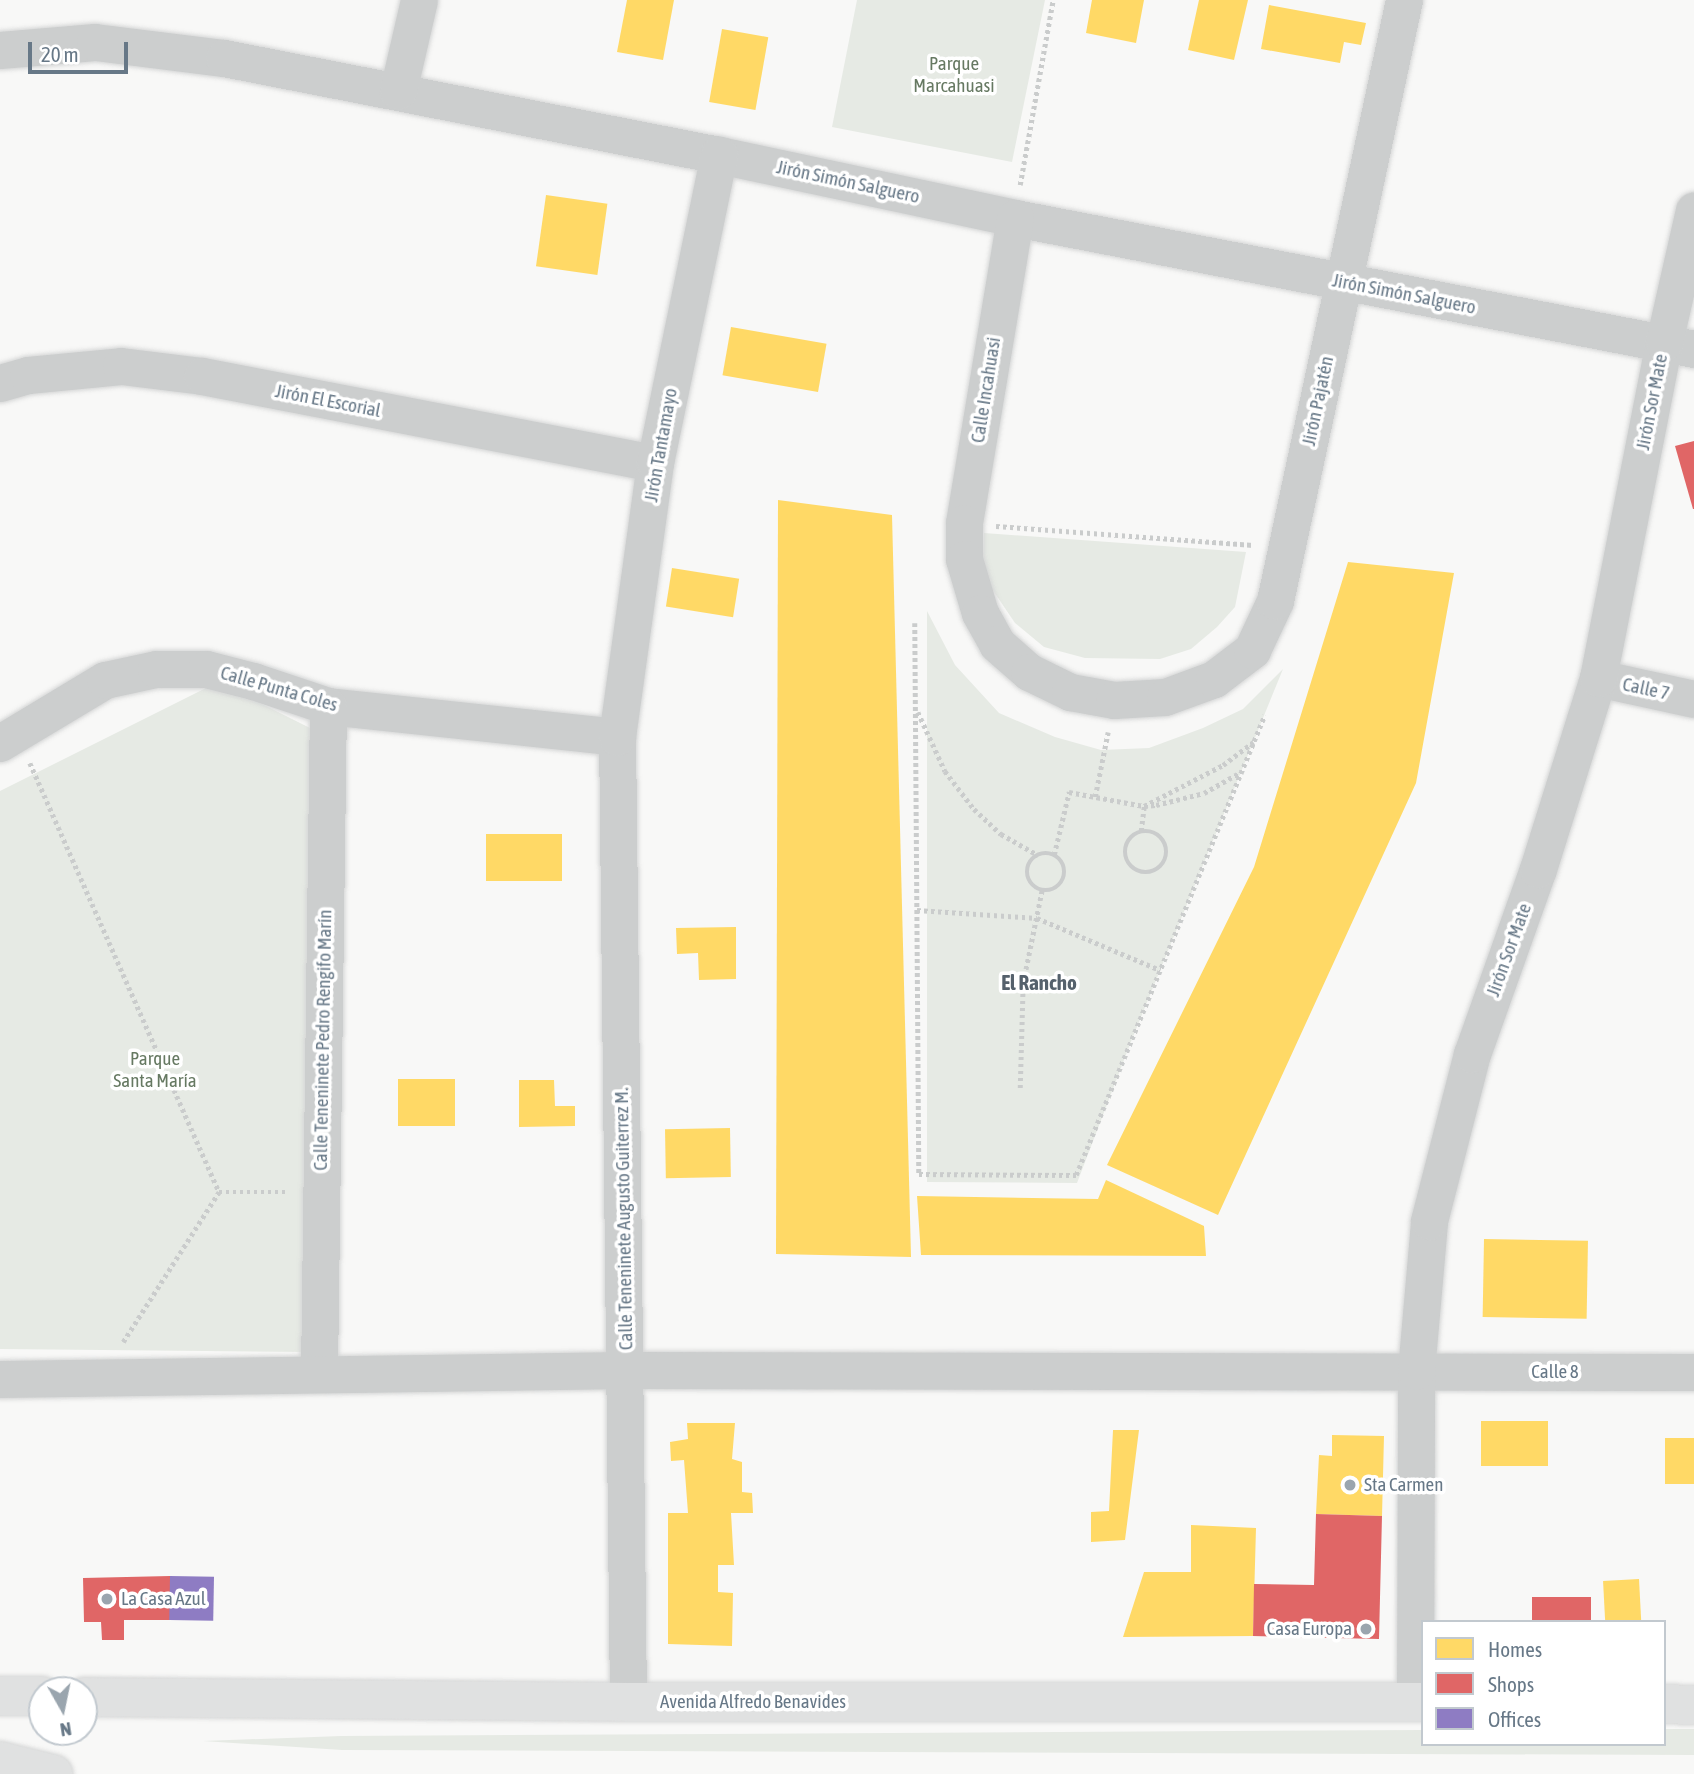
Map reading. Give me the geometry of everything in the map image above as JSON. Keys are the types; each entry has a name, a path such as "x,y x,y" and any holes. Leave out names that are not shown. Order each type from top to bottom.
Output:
{"main road":[{"path":"0,1696 28,1696"},
{"name":"Avenida Alfredo Benavides","path":"98,1696 628,1702 1419,1702"},
{"path":"1666,1704 1694,1705"},
{"path":"0,1761 53,1774"}],"street":[{"path":"398,91 419,0"},
{"name":"Jirón Pajatén","path":"1114,699 1165,697 1214,679 1252,650 1275,601 1404,0"},
{"name":"Jirón Simón Salguero","path":"0,50 95,42 224,58 719,155 1015,218 1679,345"},
{"name":"Jirón Tantamayo","path":"617,737 655,463 719,155"},
{"name":"Jirón Sor Mate","path":"1419,1702 1416,1371 1429,1221 1472,1054 1538,869 1598,678 1679,345 1694,210"},
{"name":"Calle Incahuasi","path":"1015,218 964,523 964,559 979,613 998,644 1029,672 1070,692 1114,699"},
{"name":"Jirón El Escorial","path":"0,383 28,375 121,366 202,376 655,463"},
{"name":"Calle Punta Coles","path":"8,738 105,680 156,669 206,669 253,681 328,706 617,737"},
{"name":"Calle 7","path":"1598,678 1694,699"},
{"name":"Calle Teneninete Pedro Rengifo Marín","path":"319,1373 328,706"},
{"name":"Calle Teneninete Augusto Guiterrez M.","path":"617,737 628,1702"},
{"name":"Calle 8","path":"0,1378 626,1370 1694,1372"}],"path":[{"path":"1015,218 1053,0"},
{"path":"964,523 1288,547"},
{"path":"915,623 919,1174 1076,1175 1265,715"},
{"path":"1095,797 1114,699"},
{"path":"916,708 945,771 974,809 1001,834 1038,855 1054,855 1064,866 1064,878 1056,888 1042,890 1033,886 1028,875 1029,863 1038,855"},
{"path":"8,738 219,1192"},
{"path":"1144,806 1223,765 1254,741"},
{"path":"1054,855 1069,792 1144,806 1204,793 1241,771"},
{"path":"1141,831 1155,832 1166,842 1168,849 1165,863 1153,872 1133,869 1126,858 1126,845 1141,831 1144,806"},
{"path":"1020,1088 1023,983 1042,890"},
{"path":"918,910 1037,918 1160,970"},
{"path":"219,1192 320,1192"},
{"path":"101,1377 219,1192"}],"green space":[{"name":"Parque Marcahuasi","path":"857,0 1045,0 1012,162 832,127"},
{"path":"984,533 1246,552 1235,607 1191,649 1160,659 1085,658 1044,647 1015,623 990,586 983,558"},
{"path":"927,611 955,665 999,713 1055,737 1101,750 1149,748 1203,728 1243,709 1283,669 1132,1039 1077,1183 927,1182"},
{"name":"Parque Santa María","path":"218,682 310,728 308,1352 0,1349 0,791"},
{"path":"1666,1729 1694,1729 1694,1755 342,1750 203,1741 341,1736 1421,1730 1421,1746 1666,1746"}],"building: Homes":[{"path":"627,0 674,0 663,60 617,52"},
{"path":"1092,0 1144,0 1136,43 1086,33"},
{"path":"1199,0 1248,0 1234,60 1188,50"},
{"path":"1269,5 1366,23 1361,45 1344,42 1340,63 1261,49"},
{"path":"722,29 768,37 755,110 709,102"},
{"path":"546,195 607,204 597,275 536,266"},
{"path":"731,327 827,344 818,392 722,375"},
{"path":"778,500 892,515 911,1257 776,1254"},
{"path":"1348,562 1454,573 1416,783 1218,1215 1107,1165 1254,867"},
{"path":"672,568 739,579 733,617 666,607"},
{"path":"486,834 562,834 562,881 486,881"},
{"path":"736,927 736,979 699,980 698,953 677,954 676,928"},
{"path":"398,1079 455,1079 455,1126 398,1126"},
{"path":"519,1080 554,1080 555,1106 575,1106 575,1126 519,1127"},
{"path":"730,1128 731,1177 666,1178 665,1129"},
{"path":"1106,1180 1204,1226 1206,1256 921,1255 917,1196 1098,1199"},
{"path":"1484,1239 1588,1241 1587,1319 1483,1317"},
{"path":"1481,1421 1548,1421 1548,1466 1481,1466"},
{"path":"687,1423 735,1423 732,1459 742,1462 742,1492 752,1493 753,1513 731,1513 734,1565 718,1565 718,1592 733,1593 732,1646 668,1644 668,1513 688,1513 684,1460 671,1461 670,1442 688,1439"},
{"path":"1113,1430 1139,1430 1125,1540 1091,1542 1091,1512 1109,1511"},
{"name":"Sta Carmen","path":"1332,1435 1384,1436 1382,1516 1316,1514 1319,1455 1332,1456"},
{"path":"1665,1438 1694,1438 1694,1484 1665,1484"},
{"path":"1191,1525 1256,1528 1253,1636 1123,1637 1144,1572 1191,1572"},
{"path":"1639,1579 1641,1620 1605,1620 1603,1581"}],"building: Shops":[{"path":"1694,441 1694,509 1693,509 1675,446"},
{"path":"1316,1514 1382,1516 1379,1639 1253,1636 1254,1584 1314,1585"},
{"path":"170,1576 170,1620 124,1620 124,1640 102,1640 101,1622 84,1622 83,1578"},
{"path":"1532,1597 1591,1597 1591,1620 1532,1620"}],"building: Offices":[{"path":"170,1576 214,1577 213,1621 169,1620"}],"place":[{"name":"Sta Carmen","path":"1350,1485"},
{"name":"La Casa Azul","path":"107,1599"},
{"name":"Casa Europa","path":"1366,1629"}],"district":[{"name":"El Rancho","path":"1039,982"}]}
